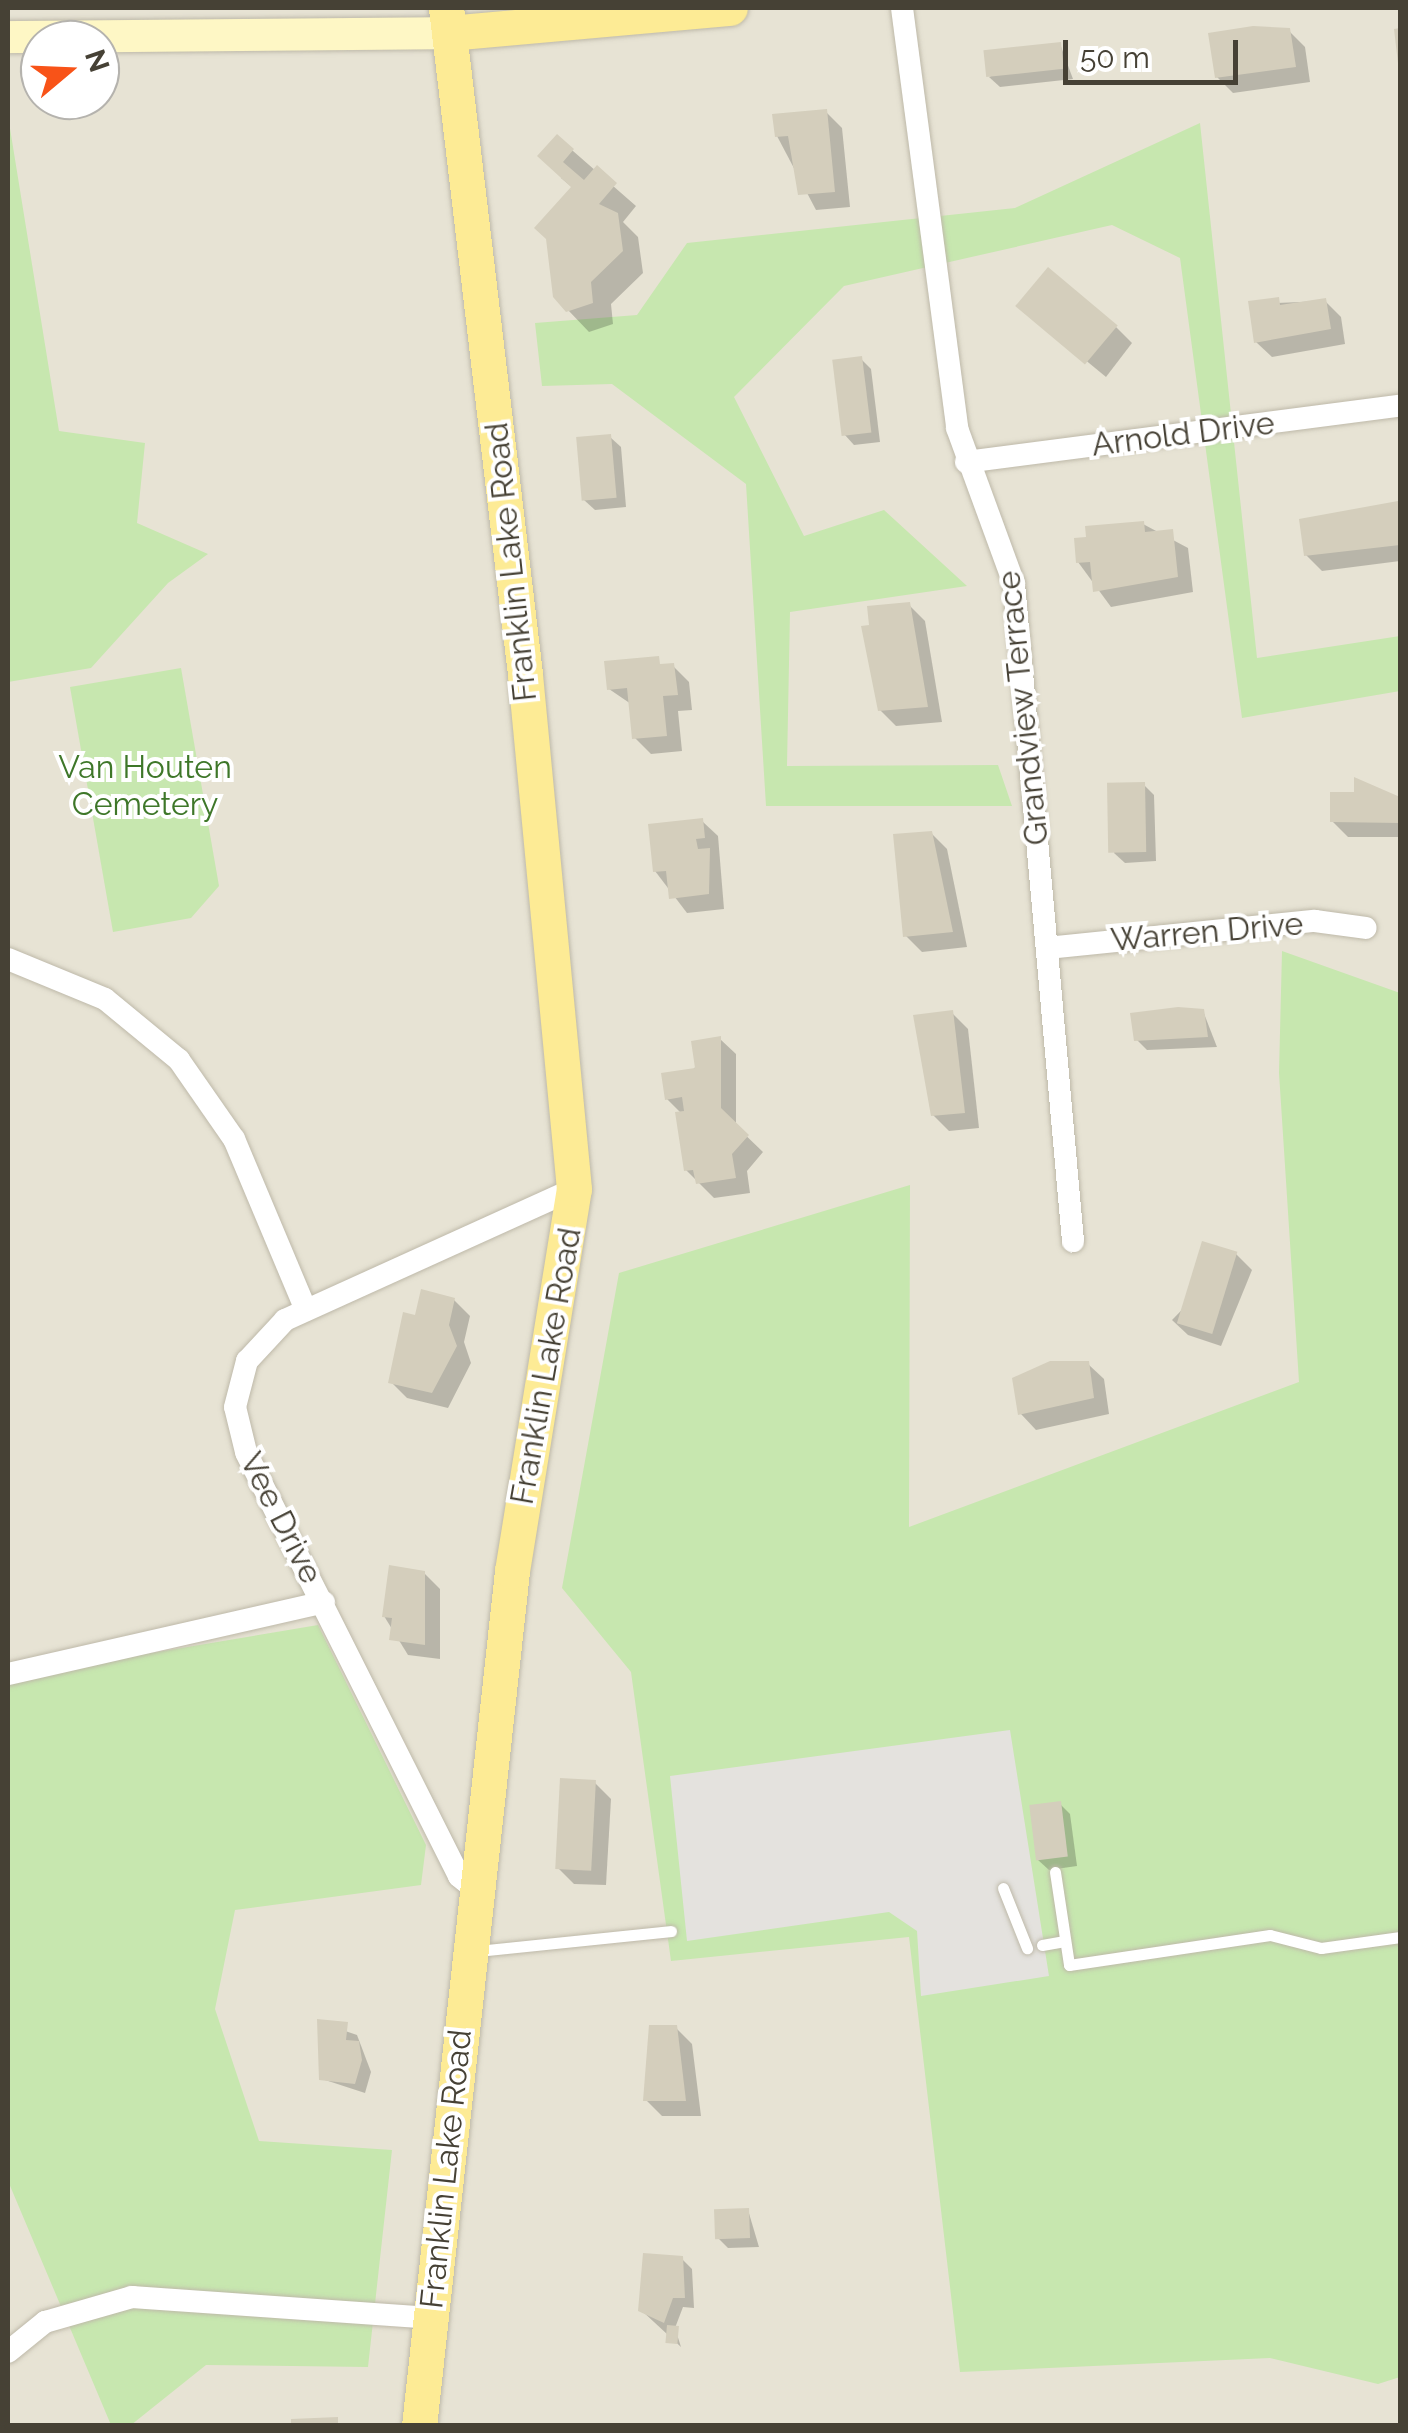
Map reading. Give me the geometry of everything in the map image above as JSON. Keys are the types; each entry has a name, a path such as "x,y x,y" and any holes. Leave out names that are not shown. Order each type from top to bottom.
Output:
{"main road":[{"path":"8,37 730,8"},
{"name":"Franklin Lake Road","path":"418,2426 512,1572 574,1189 448,20"}],"street":[{"name":"Grandview Terrace","path":"902,8 966,462 1014,584 1074,1241"},
{"name":"Arnold Drive","path":"966,462 1400,406"},
{"name":"Warren Drive","path":"1046,948 1281,923 1366,928"},
{"path":"8,959 105,999 179,1060 234,1139 305,1308"},
{"name":"Vee Drive","path":"476,1890 459,1876 246,1452 235,1407 256,1350 305,1308 574,1189"},
{"path":"8,1674 324,1602"},
{"path":"8,2352 45,2322 132,2297 430,2318"}],"lane":[{"path":"1055,1872 1068,1965 1270,1935 1321,1948 1400,1937"},
{"path":"1003,1888 1027,1948"},
{"path":"469,1953 671,1931"},
{"path":"1042,1946 1065,1941"}],"shaded area":[{"path":"8,8 1400,8 1400,2425 8,2426"},
{"path":"1010,1730 1049,1976 921,1996 917,1931 889,1912 687,1941 670,1776"}],"green space":[{"path":"8,116 59,431 145,443 137,523 208,554 168,583 91,668 8,682"},
{"path":"1200,123 1257,658 1400,636 1400,691 1242,718 1180,258 1112,225 844,286 734,397 804,536 884,510 967,586 790,612 787,766 998,765 1012,806 766,806 746,484 612,384 542,386 535,323 637,315 687,243 1015,208"},
{"name":"Van Houten Cemetery","path":"181,668 219,886 191,918 113,932 70,687"},
{"path":"1282,951 1400,993 1400,2377 1378,2384 1270,2358 960,2372 909,1937 671,1961 631,1672 562,1588 619,1273 910,1185 909,1527 1299,1382 1279,1073"},
{"path":"318,1625 426,1845 421,1885 235,1910 215,2009 259,2141 392,2150 368,2367 206,2365 131,2425 111,2425 8,2181 8,1677"}],"building":[{"path":"1253,26 1290,28 1296,67 1215,78 1208,33"},
{"path":"1400,28 1400,63 1398,63 1394,29"},
{"path":"1061,42 1064,69 986,77 983,50"},
{"path":"827,109 835,192 798,195 788,136 775,137 772,114"},
{"path":"557,134 574,149 563,162 584,180 597,165 617,183 599,204 618,213 623,251 591,282 593,303 566,312 553,297 546,239 534,228 571,187 537,156"},
{"path":"1048,267 1118,325 1085,365 1015,306"},
{"path":"1279,297 1280,305 1326,298 1331,329 1254,343 1248,301"},
{"path":"862,356 871,432 842,436 832,360"},
{"path":"611,434 617,498 582,501 576,437"},
{"path":"1398,501 1400,545 1304,556 1299,519"},
{"path":"1144,521 1145,532 1173,529 1178,577 1093,592 1090,562 1076,563 1074,538 1086,537 1085,526"},
{"path":"910,602 928,707 878,711 861,626 869,625 867,606"},
{"path":"659,656 660,664 674,663 678,695 663,696 667,736 632,739 627,688 607,690 604,661"},
{"path":"1354,777 1400,797 1400,823 1330,822 1330,792 1354,792"},
{"path":"1145,782 1146,852 1108,853 1107,783"},
{"path":"703,818 705,838 696,839 698,849 710,848 709,894 669,899 666,871 653,872 648,824"},
{"path":"932,831 953,932 903,937 893,834"},
{"path":"1178,1007 1204,1009 1208,1037 1134,1041 1130,1013"},
{"path":"953,1010 965,1113 931,1116 913,1015"},
{"path":"721,1036 721,1108 749,1135 732,1154 736,1178 696,1184 693,1170 684,1171 675,1112 684,1111 682,1097 665,1100 661,1073 695,1068 691,1041"},
{"path":"1202,1241 1237,1252 1212,1334 1177,1323"},
{"path":"421,1289 455,1298 449,1325 457,1346 432,1393 388,1383 403,1312 415,1315"},
{"path":"1050,1361 1089,1361 1094,1398 1018,1415 1012,1378"},
{"path":"389,1565 425,1571 425,1645 389,1640 392,1618 382,1617"},
{"path":"560,1778 596,1780 591,1871 555,1869"},
{"path":"1061,1801 1068,1857 1036,1860 1029,1805"},
{"path":"317,2019 348,2022 346,2040 359,2041 362,2060 355,2084 319,2080"},
{"path":"649,2025 677,2025 686,2101 643,2101"},
{"path":"749,2208 750,2238 715,2239 714,2209"},
{"path":"643,2253 683,2256 685,2298 673,2298 664,2323 638,2311"},
{"path":"667,2325 679,2326 677,2344 665,2343"},
{"path":"338,2417 338,2426 291,2426 291,2419"}]}
